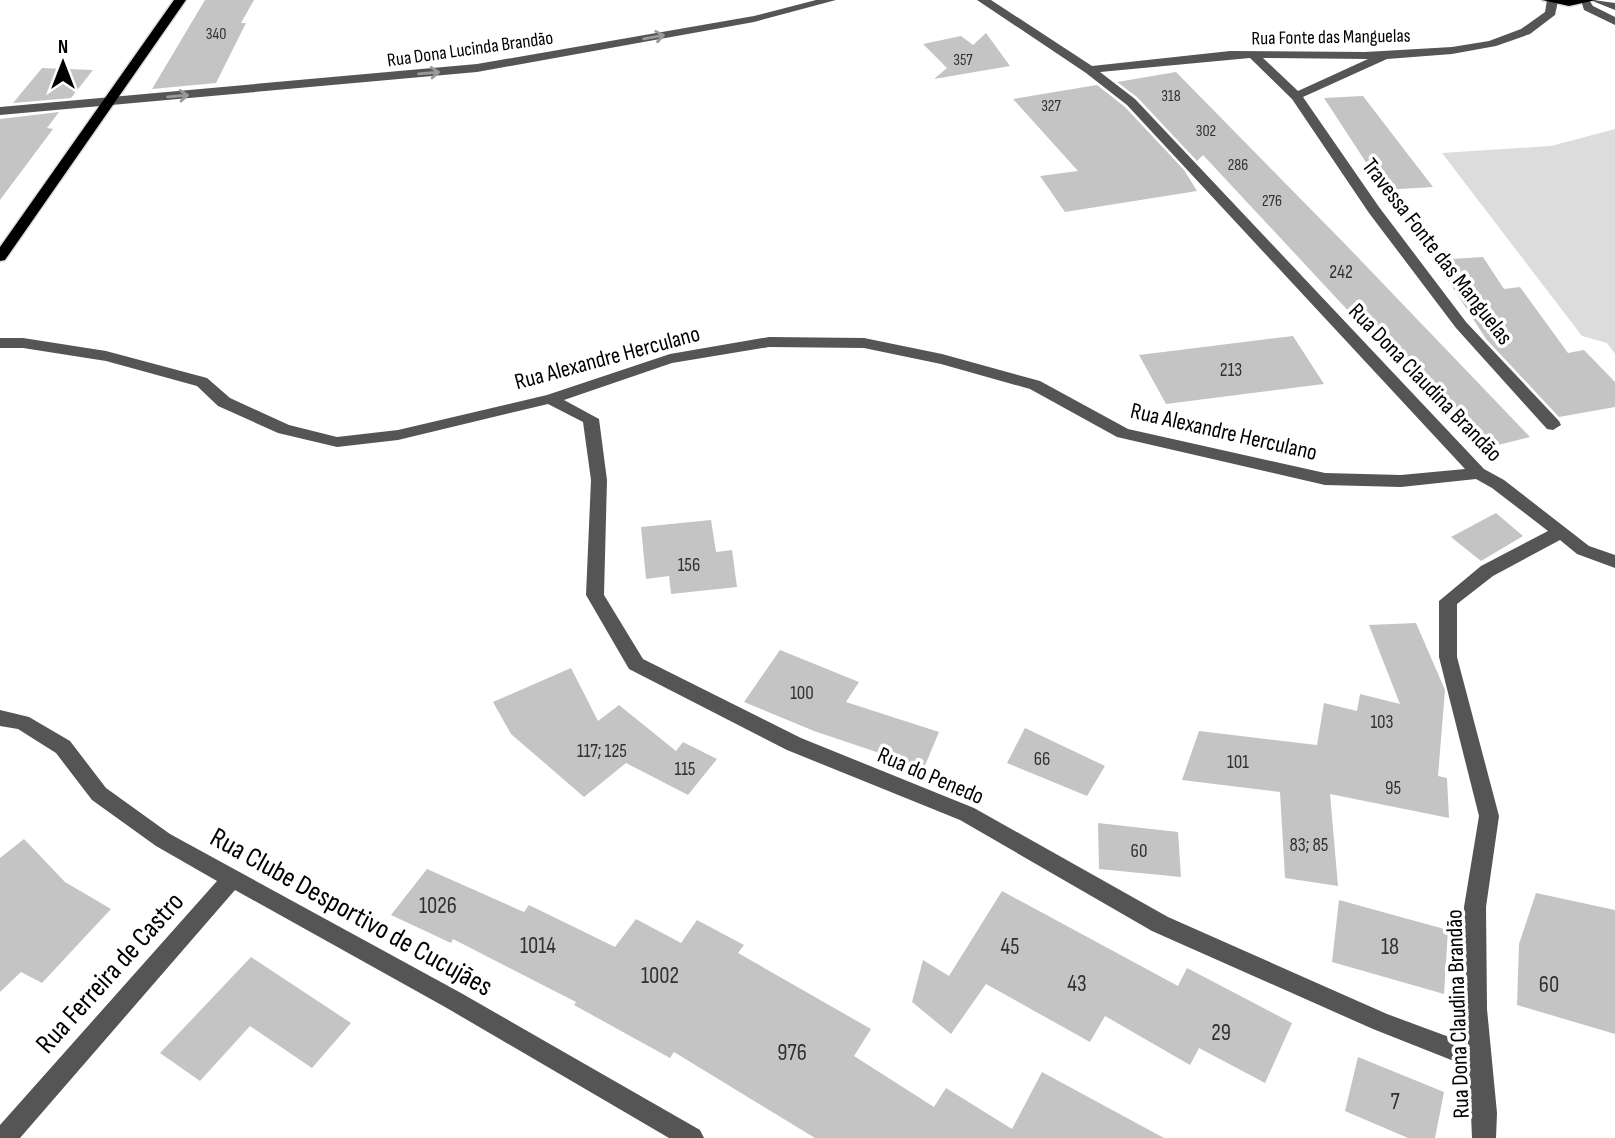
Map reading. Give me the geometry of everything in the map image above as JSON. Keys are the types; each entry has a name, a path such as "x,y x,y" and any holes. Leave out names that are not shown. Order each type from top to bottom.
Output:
{"main road":[{"path":"0,257 180,0"},
{"path":"1550,1 1588,1"}],"street":[{"name":"Rua Dona Lucinda Brandão","path":"0,111 477,68 754,19 830,0"},
{"name":"Rua Dona Claudina Brandão","path":"983,0 1090,70 1131,102 1478,473 1498,484 1561,532 1487,571 1448,601 1448,657 1489,816 1475,907 1476,1009 1485,1113 1483,1138"},
{"path":"1599,0 1615,7"},
{"name":"Rua Fonte das Manguelas","path":"1090,70 1172,58 1253,54 1387,55 1461,49 1515,37 1539,26 1551,13 1550,1"},
{"path":"1588,1 1588,9 1615,22"},
{"name":"Travessa Fonte das Manguelas","path":"1253,54 1296,96 1374,210 1461,325 1553,425"},
{"path":"1296,96 1387,55"},
{"name":"Rua Alexandre Herculano","path":"0,343 23,343 106,356 202,382 224,402 284,429 337,442 398,435 550,398 670,359 769,342 864,343 942,359 1035,384 1123,433 1325,479 1401,481 1478,473"},
{"name":"Rua do Penedo","path":"550,398 591,419 599,480 595,594 636,664 794,744 967,814 1160,925 1381,1022 1481,1060"},
{"path":"1561,532 1583,550 1615,562"},
{"name":"Rua Clube Desportivo de Cucujães","path":"0,718 22,722 63,747 99,793 163,840 464,1007 692,1138"},
{"name":"Rua Ferreira de Castro","path":"4,1138 232,879"}],"shaded area":[{"path":"1615,129 1615,354 1607,343 1582,336 1442,153 1551,146"}],"building":[{"path":"205,0 254,0 241,23 246,23 216,83 152,89"},
{"path":"986,33 1010,66 934,79 947,68 923,44 961,36 973,45"},
{"path":"42,68 93,70 71,98 13,103"},
{"path":"1176,72 1530,437 1478,450 1203,155 1197,161 1137,97 1117,82"},
{"path":"1097,85 1125,107 1184,170 1197,191 1065,212 1040,176 1078,171 1013,99"},
{"path":"1363,96 1433,187 1384,190 1324,98"},
{"path":"59,112 47,128 53,129 0,200 0,119"},
{"path":"1483,257 1504,289 1520,287 1568,353 1584,350 1615,382 1615,407 1559,417 1486,339 1435,260"},
{"path":"1293,336 1324,384 1166,404 1139,355"},
{"path":"1496,513 1523,536 1481,561 1451,537"},
{"path":"711,520 716,552 732,550 737,587 671,594 669,576 646,579 641,527"},
{"path":"1416,623 1445,690 1438,776 1447,778 1449,818 1330,794 1338,886 1285,878 1280,792 1182,780 1199,731 1317,745 1324,703 1357,711 1360,694 1400,704 1369,625"},
{"path":"780,650 859,682 846,702 939,732 924,768 814,731 744,702"},
{"path":"571,668 598,721 619,705 676,751 683,742 717,759 688,795 626,763 584,797 511,734 493,702"},
{"path":"1025,728 1105,766 1087,796 1007,763"},
{"path":"1098,823 1178,832 1181,877 1099,869"},
{"path":"24,839 65,882 111,909 42,983 21,972 0,992 0,858"},
{"path":"427,869 524,912 529,905 615,947 636,919 681,943 697,920 744,945 738,953 871,1029 854,1056 934,1107 946,1088 1012,1129 1042,1072 1164,1138 815,1138 674,1052 670,1058 574,1005 576,1002 453,939 451,943 391,915"},
{"path":"1002,891 1178,986 1187,968 1292,1023 1265,1083 1199,1048 1190,1065 1105,1016 1090,1042 986,984 951,1034 912,1002 923,960 949,976"},
{"path":"1536,893 1615,910 1615,1034 1517,1005 1519,944"},
{"path":"1339,900 1448,930 1444,994 1332,962"},
{"path":"251,957 351,1023 312,1068 250,1026 200,1081 160,1053"},
{"path":"1358,1057 1444,1092 1435,1138 1408,1138 1345,1111"}]}
